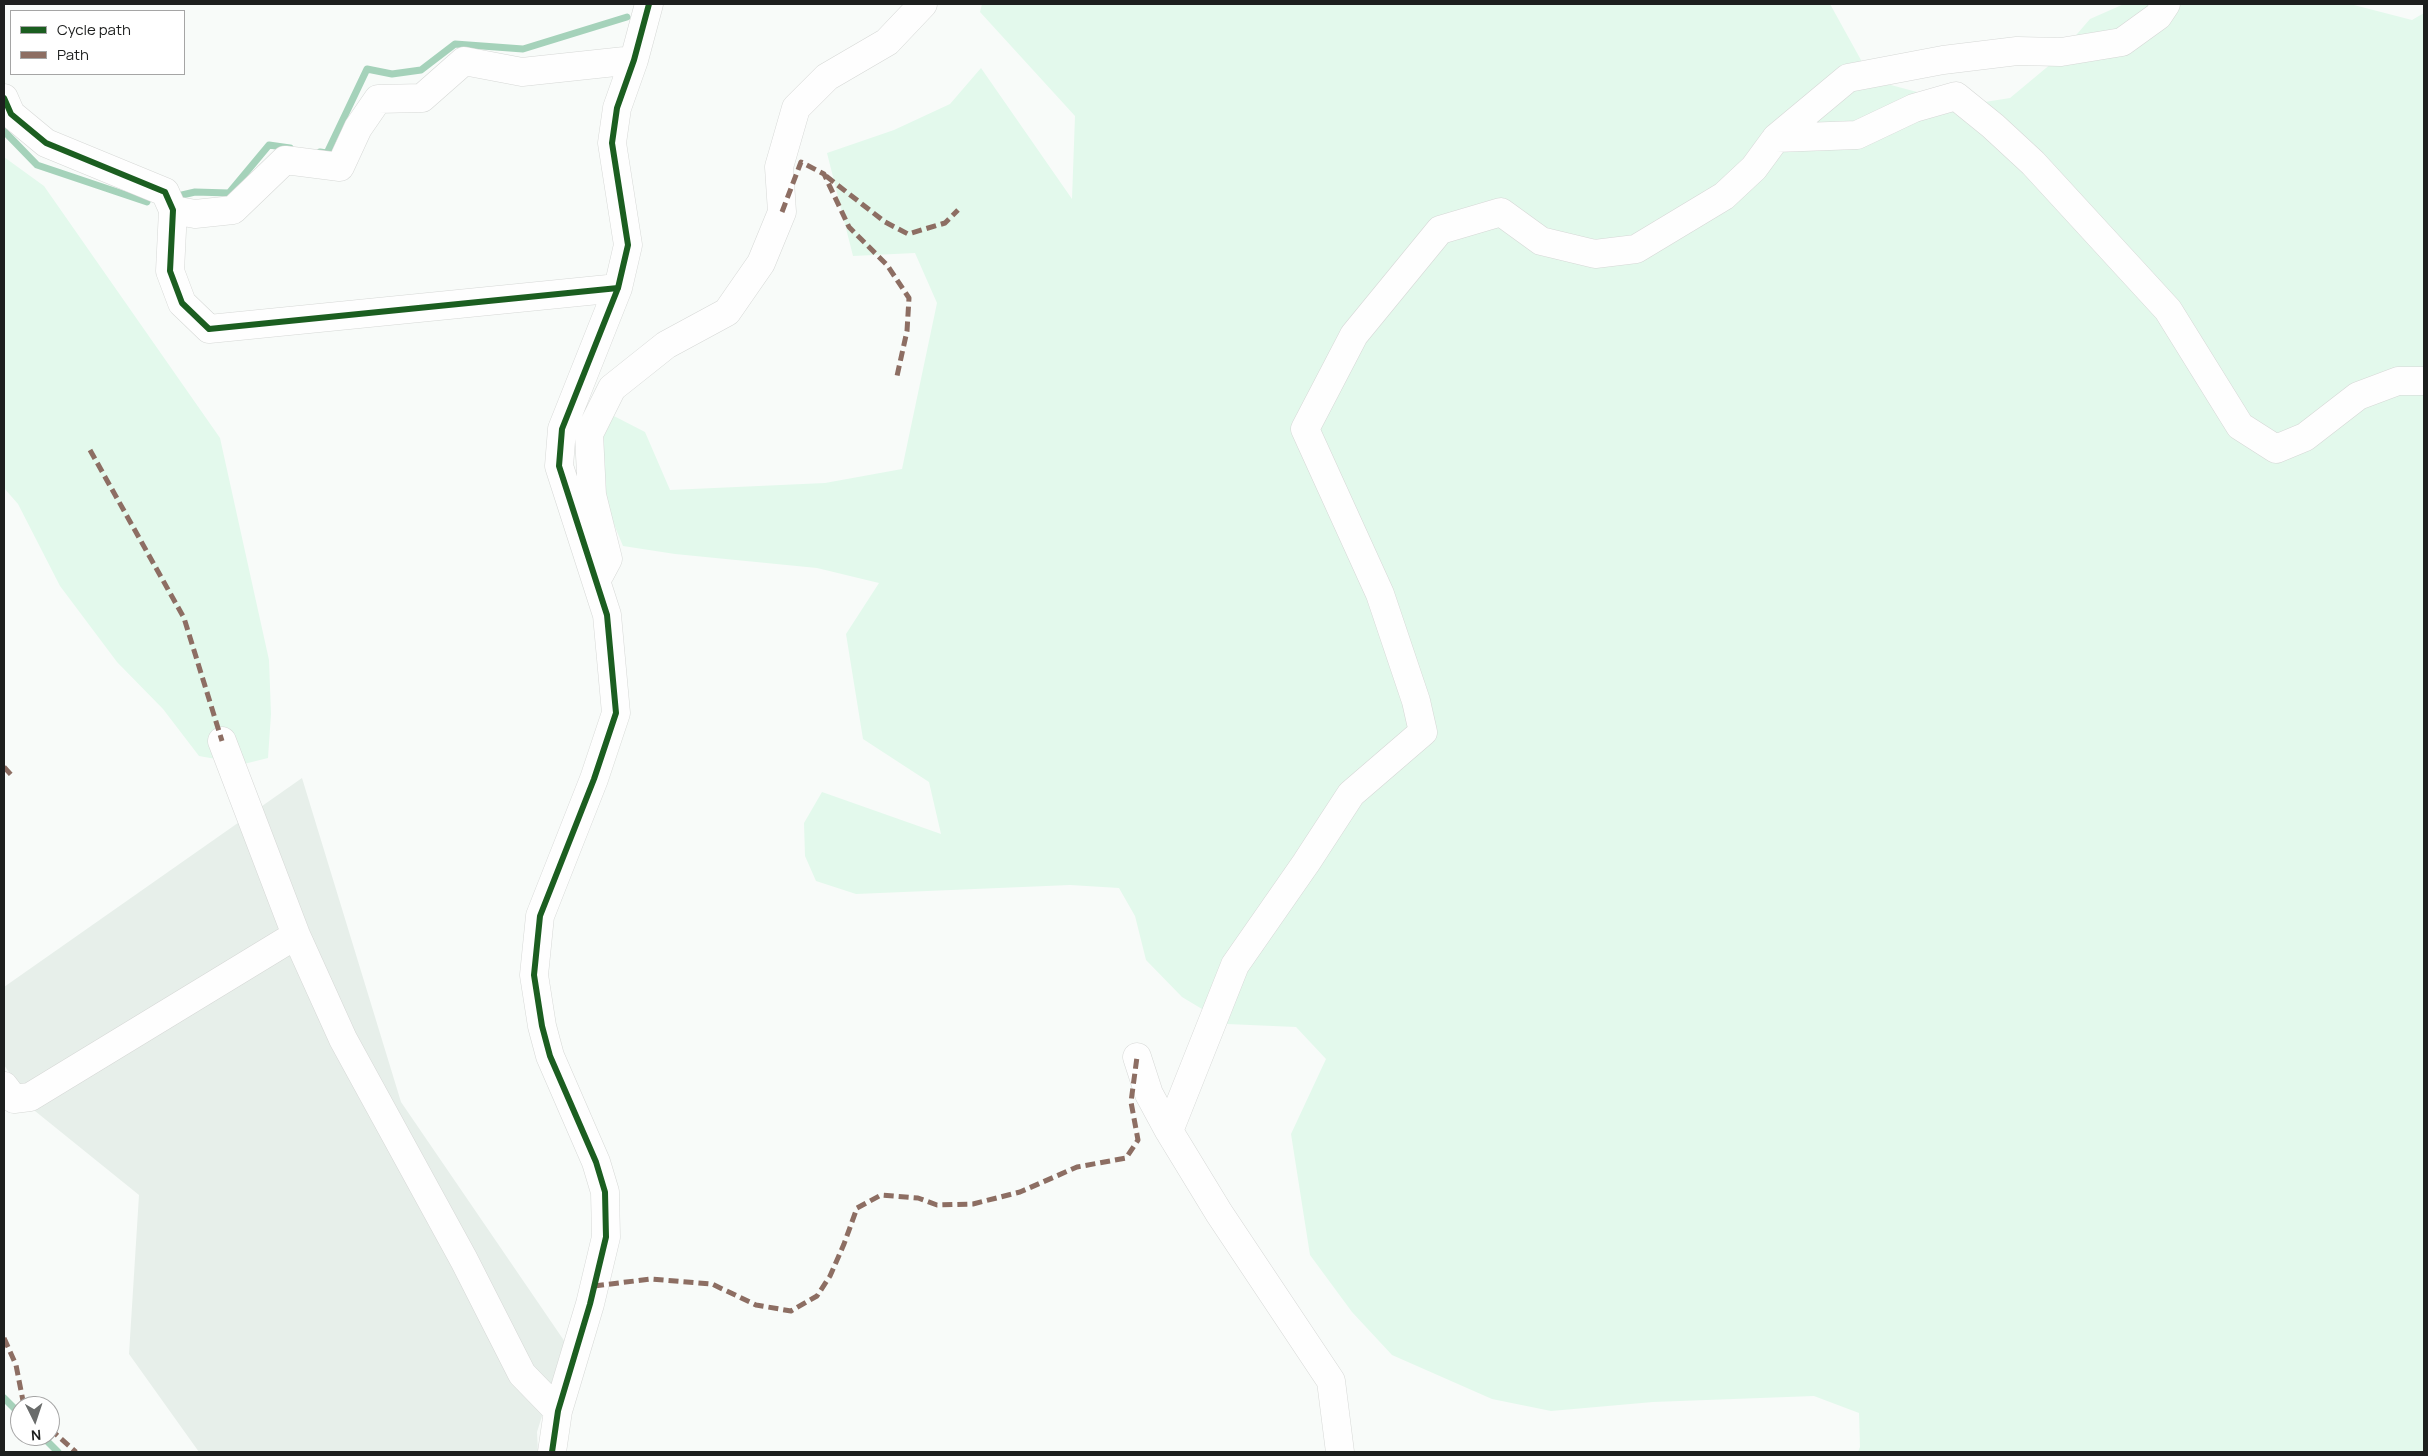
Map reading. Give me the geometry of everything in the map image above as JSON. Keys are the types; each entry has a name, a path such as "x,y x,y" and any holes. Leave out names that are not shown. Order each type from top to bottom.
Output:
{"street":[{"path":"552,1452 558,1411 590,1304 606,1237 605,1192 596,1162 550,1056 542,1026 534,975 540,916 594,779 616,714 608,615 559,466 562,429 618,288 628,245 612,143 617,108 634,60 649,4"},
{"path":"596,580 608,559 592,495 589,434 612,388 666,345 727,312 760,263 782,212 779,167 796,108 828,77 887,42 923,4"},
{"path":"1169,1131 1235,965 1351,794 1423,732 1416,701 1380,594 1305,430 1354,335 1440,230 1501,212 1540,241 1595,254 1636,249 1724,196 1754,168 1776,138 1848,78 1943,60 2017,51 2061,52 2122,42 2158,16 2166,4"},
{"path":"173,210 195,214 233,210 285,160 340,167 358,128 378,99 422,98 464,61 522,72 634,60"},
{"path":"1776,138 1856,135 1914,108 1956,96 1993,126 2032,163 2168,310 2240,426 2276,449 2305,437 2358,396 2398,381 2424,381"},
{"path":"4,98 11,114 46,143 165,192 173,210 170,271 182,304 209,329 618,288"},
{"path":"222,741 296,935 343,1039 464,1260 522,1374 558,1411"},
{"path":"4,1086 14,1099 30,1097 296,935"},
{"path":"1137,1057 1149,1094 1169,1131 1219,1213 1332,1381 1340,1452"}],"shaded area":[{"path":"302,778 401,1102 565,1342 537,1432 538,1452 199,1452 129,1354 139,1195 35,1111 4,1065 4,987"}],"green space":[{"path":"982,4 1830,4 1872,80 1966,105 2010,98 2052,63 2090,19 2124,4 2350,4 2412,20 2424,13 2424,1452 1858,1452 1860,1447 1859,1413 1814,1396 1653,1402 1551,1411 1492,1399 1392,1355 1352,1312 1310,1255 1291,1134 1326,1059 1296,1027 1227,1024 1182,997 1146,960 1135,916 1119,888 1070,885 856,894 816,881 805,856 804,823 822,792 941,834 929,782 863,739 846,634 879,583 817,568 675,554 623,546 606,505 595,450 610,414 645,432 670,490 825,483 902,469 937,303 915,253 853,256 827,153 894,130 950,104 981,68 1072,199 1075,116 980,12"},
{"path":"4,157 44,186 220,438 269,660 271,714 268,758 244,764 199,756 163,709 117,662 60,586 18,504 4,488"}],"waterway":[{"path":"320,152 327,153 367,69 392,74 421,70 455,44 523,49 627,17"},
{"path":"4,131 37,165 147,202"},
{"path":"182,195 195,192 229,193 269,145 290,148"},
{"path":"4,1398 10,1404"},
{"path":"52,1446 58,1452"}],"marked path":[{"path":"782,212 801,162 824,174 849,227 887,265 909,298 907,331 897,376"},
{"path":"826,176 885,222 908,234 945,223 958,210"},
{"path":"90,450 184,618 222,741"},
{"path":"4,767 14,778"},
{"path":"594,1286 651,1279 712,1284 756,1305 791,1311 817,1296 830,1276 857,1208 881,1195 918,1198 937,1205 973,1204 1020,1192 1077,1167 1126,1158 1138,1140 1131,1102 1137,1057"},
{"path":"4,1338 16,1365 22,1396"},
{"path":"60,1438 76,1452"}],"cycle path":[{"path":"552,1452 558,1411 590,1304 606,1237 605,1192 596,1162 550,1056 542,1026 534,975 540,916 594,779 616,713 607,615 559,466 562,429 618,288 628,245 612,143 617,108 634,60 649,4"},
{"path":"4,98 11,114 46,143 165,192 173,210 170,271 182,303 209,329 618,288"}]}
